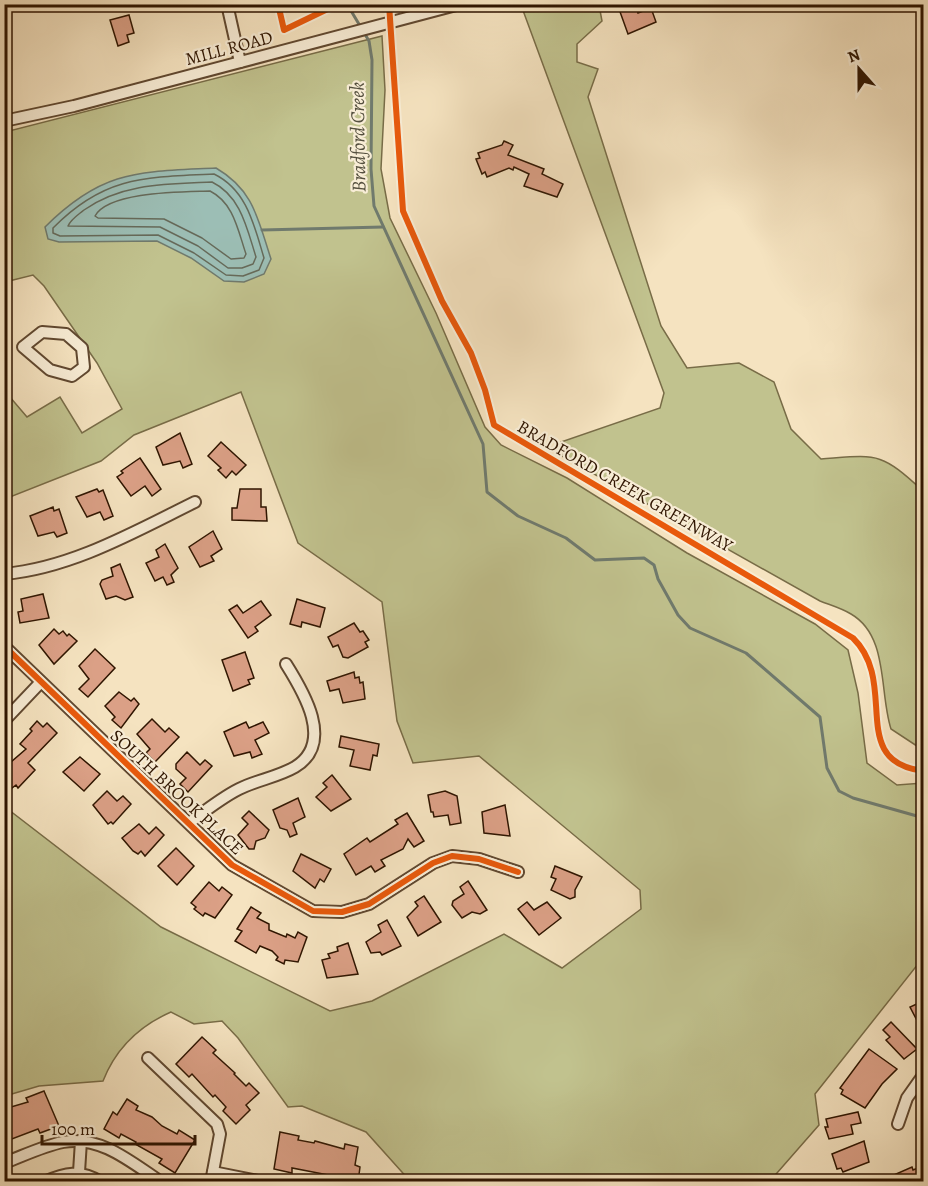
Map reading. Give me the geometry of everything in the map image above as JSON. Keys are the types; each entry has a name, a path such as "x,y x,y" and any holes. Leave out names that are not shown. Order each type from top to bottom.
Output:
{"street":[{"path":"227,4 240,62"},
{"name":"MILL ROAD","path":"4,121 460,4"},
{"path":"42,332 66,334 82,348 84,367 72,376 50,370 23,347 42,332"},
{"path":"4,574 36,569 117,540 195,502"},
{"name":"SOUTH BROOK PLACE","path":"4,646 232,866 313,912 342,912 369,904 433,862 452,856 479,860 518,872"},
{"path":"189,823 238,789 296,766 307,755 314,729 313,715 286,664"},
{"path":"4,721 40,683"},
{"path":"148,1058 216,1124 220,1134 212,1177 263,1182"},
{"path":"898,1124 907,1098 924,1074"},
{"path":"79,1172 81,1141"},
{"path":"4,1163 62,1142 92,1142 112,1150 161,1182"},
{"path":"44,1182 79,1172 100,1182"}],"green space":[{"path":"521,5 599,5 602,21 577,44 577,62 598,69 588,97 661,326 687,368 739,363 774,382 791,429 821,459 877,458 897,469 923,491 923,750 891,729 877,650 872,636 851,614 820,601 562,456 561,442 660,408 664,393"},
{"path":"382,36 385,90 381,169 390,218 436,313 485,427 501,445 567,478 687,553 815,624 848,650 858,693 867,763 897,785 923,783 923,965 918,964 815,1094 819,1125 770,1181 410,1181 366,1132 302,1106 288,1107 238,1038 222,1021 194,1024 171,1012 149,1024 130,1039 115,1058 103,1081 39,1086 5,1096 5,807 161,927 330,1011 372,1001 504,934 562,968 641,909 640,890 479,756 413,763 397,721 382,602 298,543 241,392 134,435 101,461 10,497 5,495 4,390 27,417 60,397 82,433 122,409 97,363 44,286 33,275 5,282 5,132"}],"water":[{"path":"216,168 239,186 253,207 271,259 264,274 244,282 224,281 191,258 157,241 59,242 48,239 45,227 85,194 104,184 143,173"}],"building":[{"path":"635,4 638,13 651,8 656,22 628,34 619,9"},
{"path":"129,15 134,33 127,35 129,42 118,46 110,20"},
{"path":"504,141 513,145 508,155 544,169 542,174 563,184 557,197 524,186 529,174 514,167 513,170 509,168 487,177 485,172 482,174 476,159 480,158 478,153 502,145"},
{"path":"180,433 192,464 183,468 180,461 163,465 156,447"},
{"path":"221,442 246,465 236,475 232,471 226,478 218,470 221,468 208,456"},
{"path":"140,458 161,489 152,496 145,486 131,496 117,477 123,473 121,471"},
{"path":"97,489 99,492 103,490 113,516 104,520 100,512 87,517 76,497"},
{"path":"240,489 261,489 261,507 266,507 267,521 232,520 232,508 237,508"},
{"path":"53,507 54,511 59,509 67,533 57,537 54,532 38,536 30,516"},
{"path":"213,531 222,549 211,556 214,561 200,567 189,547"},
{"path":"165,544 178,568 171,575 174,582 167,585 163,577 155,581 146,563 159,557 156,550"},
{"path":"120,564 133,597 125,600 116,596 106,599 100,584 102,580 113,576 111,568"},
{"path":"43,594 49,618 20,623 18,612 23,611 21,599"},
{"path":"297,599 325,608 320,627 302,622 301,627 290,624"},
{"path":"261,601 271,615 255,627 258,631 248,638 229,610 237,605 243,613"},
{"path":"354,623 369,640 365,642 368,647 348,658 343,657 338,645 333,647 328,637"},
{"path":"54,629 59,634 63,631 67,636 69,634 77,641 54,664 39,645"},
{"path":"95,649 115,668 88,697 79,689 89,679 79,666"},
{"path":"245,652 254,678 248,680 250,684 233,691 222,660"},
{"path":"354,672 355,678 359,677 360,683 363,682 365,699 343,703 339,689 330,691 327,681"},
{"path":"119,692 131,701 134,698 139,704 121,728 112,720 115,717 105,706"},
{"path":"152,719 165,732 169,728 179,737 155,762 146,753 150,749 137,734"},
{"path":"37,721 43,727 47,723 57,733 28,763 35,770 18,788 16,785 12,788 4,780 4,768 26,749 20,744 32,731 30,729"},
{"path":"246,722 249,728 263,722 269,733 255,740 262,754 252,758 250,752 234,756 224,732"},
{"path":"341,736 379,744 377,756 373,755 370,770 350,766 354,750 339,747"},
{"path":"187,752 200,765 205,760 212,766 188,792 180,784 186,778 176,769 176,764"},
{"path":"80,757 100,774 84,791 63,772"},
{"path":"332,775 351,799 331,811 316,797 327,787 323,783"},
{"path":"107,791 117,801 123,796 131,804 113,824 111,822 108,824 93,805"},
{"path":"445,791 457,796 461,823 450,825 448,815 434,817 431,812 428,795"},
{"path":"298,798 305,817 293,823 297,834 290,837 287,830 280,828 273,810"},
{"path":"505,805 510,836 484,833 482,812"},
{"path":"249,811 269,830 265,838 256,841 254,849 249,849 238,835 248,824 242,818"},
{"path":"407,813 424,841 414,847 408,839 403,849 381,860 385,866 375,872 371,866 356,875 344,854 367,838 370,842 398,824 395,820"},
{"path":"139,824 149,834 156,827 164,835 145,856 141,851 138,854 133,851 122,838"},
{"path":"176,848 194,866 177,885 158,866"},
{"path":"301,854 331,869 324,882 320,879 315,888 293,871"},
{"path":"555,866 582,877 575,890 575,897 570,899 551,890 556,879 551,877"},
{"path":"468,881 487,910 480,914 472,912 462,918 452,905 453,901 464,894 460,887"},
{"path":"209,882 219,891 222,887 232,895 215,918 205,913 203,916 194,909 196,907 191,903"},
{"path":"424,896 441,922 418,936 407,917 418,906 415,902"},
{"path":"527,902 534,910 547,902 561,918 539,935 518,909"},
{"path":"251,907 261,913 257,918 269,924 269,930 286,937 287,934 295,938 298,932 307,937 298,962 285,960 284,964 276,960 278,957 272,951 260,946 256,953 235,941 242,931 237,929"},
{"path":"387,920 401,946 382,955 380,952 371,953 366,942 381,932 378,925"},
{"path":"348,943 358,974 327,978 322,960 330,958 328,954 338,951 337,947"},
{"path":"921,1002 924,1008 924,1034 910,1007"},
{"path":"891,1022 917,1049 904,1059 886,1040 890,1037 883,1030"},
{"path":"202,1037 216,1050 213,1053 246,1086 249,1083 259,1093 246,1105 250,1110 236,1124 223,1111 226,1107 215,1095 213,1097 192,1074 189,1077 176,1064"},
{"path":"869,1049 897,1069 882,1084 865,1108 841,1094 843,1090 840,1088"},
{"path":"44,1091 59,1126 40,1133 38,1129 4,1142 4,1109 28,1102 26,1098"},
{"path":"127,1099 138,1106 136,1110 152,1117 162,1126 177,1134 179,1130 195,1140 175,1173 159,1163 162,1159 135,1144 136,1142 121,1134 119,1138 104,1129 113,1112 117,1115"},
{"path":"858,1112 861,1123 851,1125 853,1134 829,1139 825,1127 828,1127 826,1119"},
{"path":"280,1132 299,1136 298,1140 314,1143 315,1141 344,1149 345,1144 358,1147 355,1165 360,1167 358,1182 338,1182 339,1177 292,1168 292,1173 274,1169"},
{"path":"864,1141 869,1162 843,1172 841,1168 837,1169 832,1154"},
{"path":"912,1167 913,1170 918,1168 923,1182 878,1182"}],"waterway":[{"name":"Bradford Creek","path":"347,4 369,41 372,60 371,169 374,206 483,444 487,492 518,516 566,538 595,560 644,558 654,565 658,579 678,615 690,628 746,653 820,717 827,768 839,791 853,798 924,818"},
{"path":"262,230 383,227"}],"cycle path":[{"path":"278,4 284,30 338,4"},
{"name":"BRADFORD CREEK GREENWAY","path":"389,4 403,211 442,301 471,353 485,390 494,425 853,638 866,657 873,677 880,737 887,753 900,765 924,771"},
{"path":"4,646 232,865 313,911 342,912 369,904 433,863 452,856 479,859 518,872"}]}
